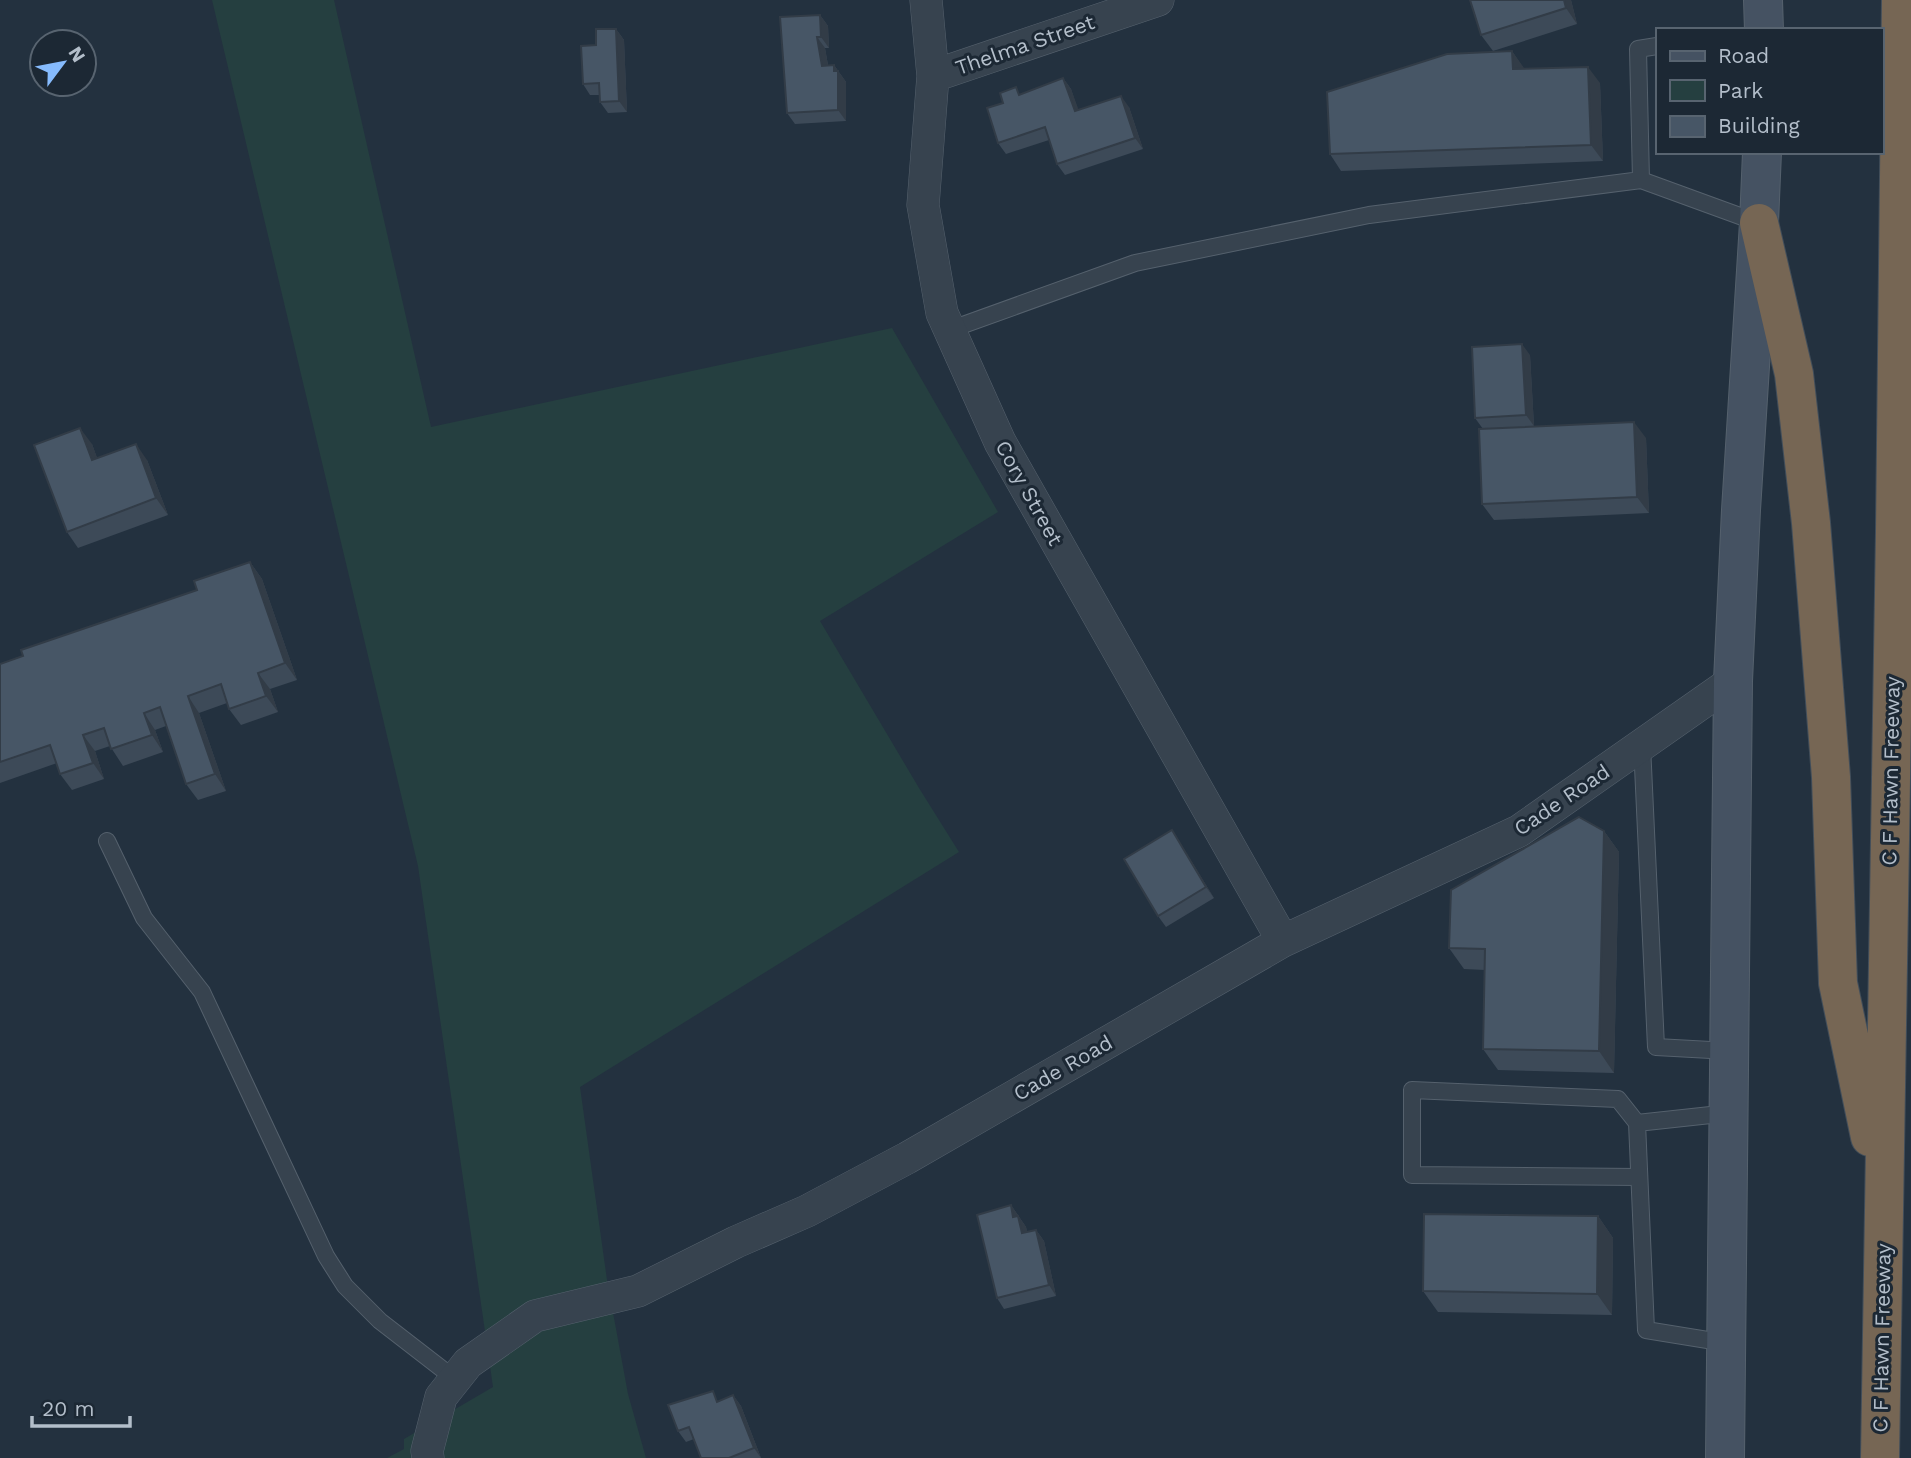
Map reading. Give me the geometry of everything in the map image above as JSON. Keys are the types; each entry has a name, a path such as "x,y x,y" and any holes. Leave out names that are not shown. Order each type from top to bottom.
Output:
{"highway":[{"name":"C F Hawn Freeway","path":"1880,1458 1901,0"},
{"path":"1759,223 1794,374 1811,523 1831,777 1838,983 1884,1204"}],"main road":[{"path":"1763,0 1763,28"},
{"path":"1725,1458 1733,681 1762,154"}],"street":[{"name":"Cory Street","path":"926,0 933,76 923,205 942,313 1000,442 1283,941"},
{"name":"Thelma Street","path":"933,76 1158,0"},
{"name":"Cade Road","path":"428,1458 427,1451 441,1397 468,1363 535,1316 638,1291 736,1242 807,1211 907,1158 1283,941 1519,831 1733,681"}],"lane":[{"path":"1641,180 1638,49 1656,46"},
{"path":"949,330 1135,263 1369,215 1641,180 1759,223"},
{"path":"1642,745 1656,1047 1729,1051"},
{"path":"107,841 144,918 202,992 326,1256 345,1286 380,1321 455,1379"},
{"path":"1639,1177 1412,1175 1412,1090 1618,1099 1637,1123 1646,1330 1726,1343"},
{"path":"1637,1123 1728,1113"}],"green space":[{"path":"212,0 334,0 431,427 892,328 998,512 820,621 959,852 580,1087 607,1280 628,1394 646,1458 387,1458 404,1449 404,1439 493,1387 418,866"}],"building":[{"path":"1470,0 1564,0 1566,8 1481,35"},
{"path":"820,15 821,37 817,37 822,66 834,65 834,71 838,71 838,110 787,113 780,17"},
{"path":"596,29 616,29 619,101 600,102 599,83 583,84 581,46 596,45"},
{"path":"1512,51 1513,69 1588,67 1591,145 1330,154 1327,92 1447,54"},
{"path":"1063,78 1075,111 1121,96 1135,138 1057,164 1045,127 998,143 987,108 1003,103 1000,93 1016,87 1019,95"},
{"path":"1522,344 1526,415 1475,418 1472,347"},
{"path":"1634,422 1637,497 1482,504 1479,429"},
{"path":"80,428 92,460 136,444 156,498 67,532 34,445"},
{"path":"250,562 285,663 258,673 266,696 229,709 221,684 188,696 215,774 186,784 160,707 144,713 152,735 111,749 104,728 83,735 93,763 60,774 50,745 0,762 0,664 23,656 21,650 197,590 194,581"},
{"path":"1579,817 1604,831 1599,1051 1483,1049 1485,949 1449,948 1451,890"},
{"path":"1172,830 1206,887 1158,916 1124,859"},
{"path":"1011,1205 1013,1217 1018,1216 1022,1233 1036,1230 1049,1285 997,1298 977,1215"},
{"path":"1424,1214 1598,1216 1597,1294 1423,1291"},
{"path":"713,1391 717,1402 733,1395 754,1448 729,1458 701,1458 689,1427 678,1431 668,1405"}]}
